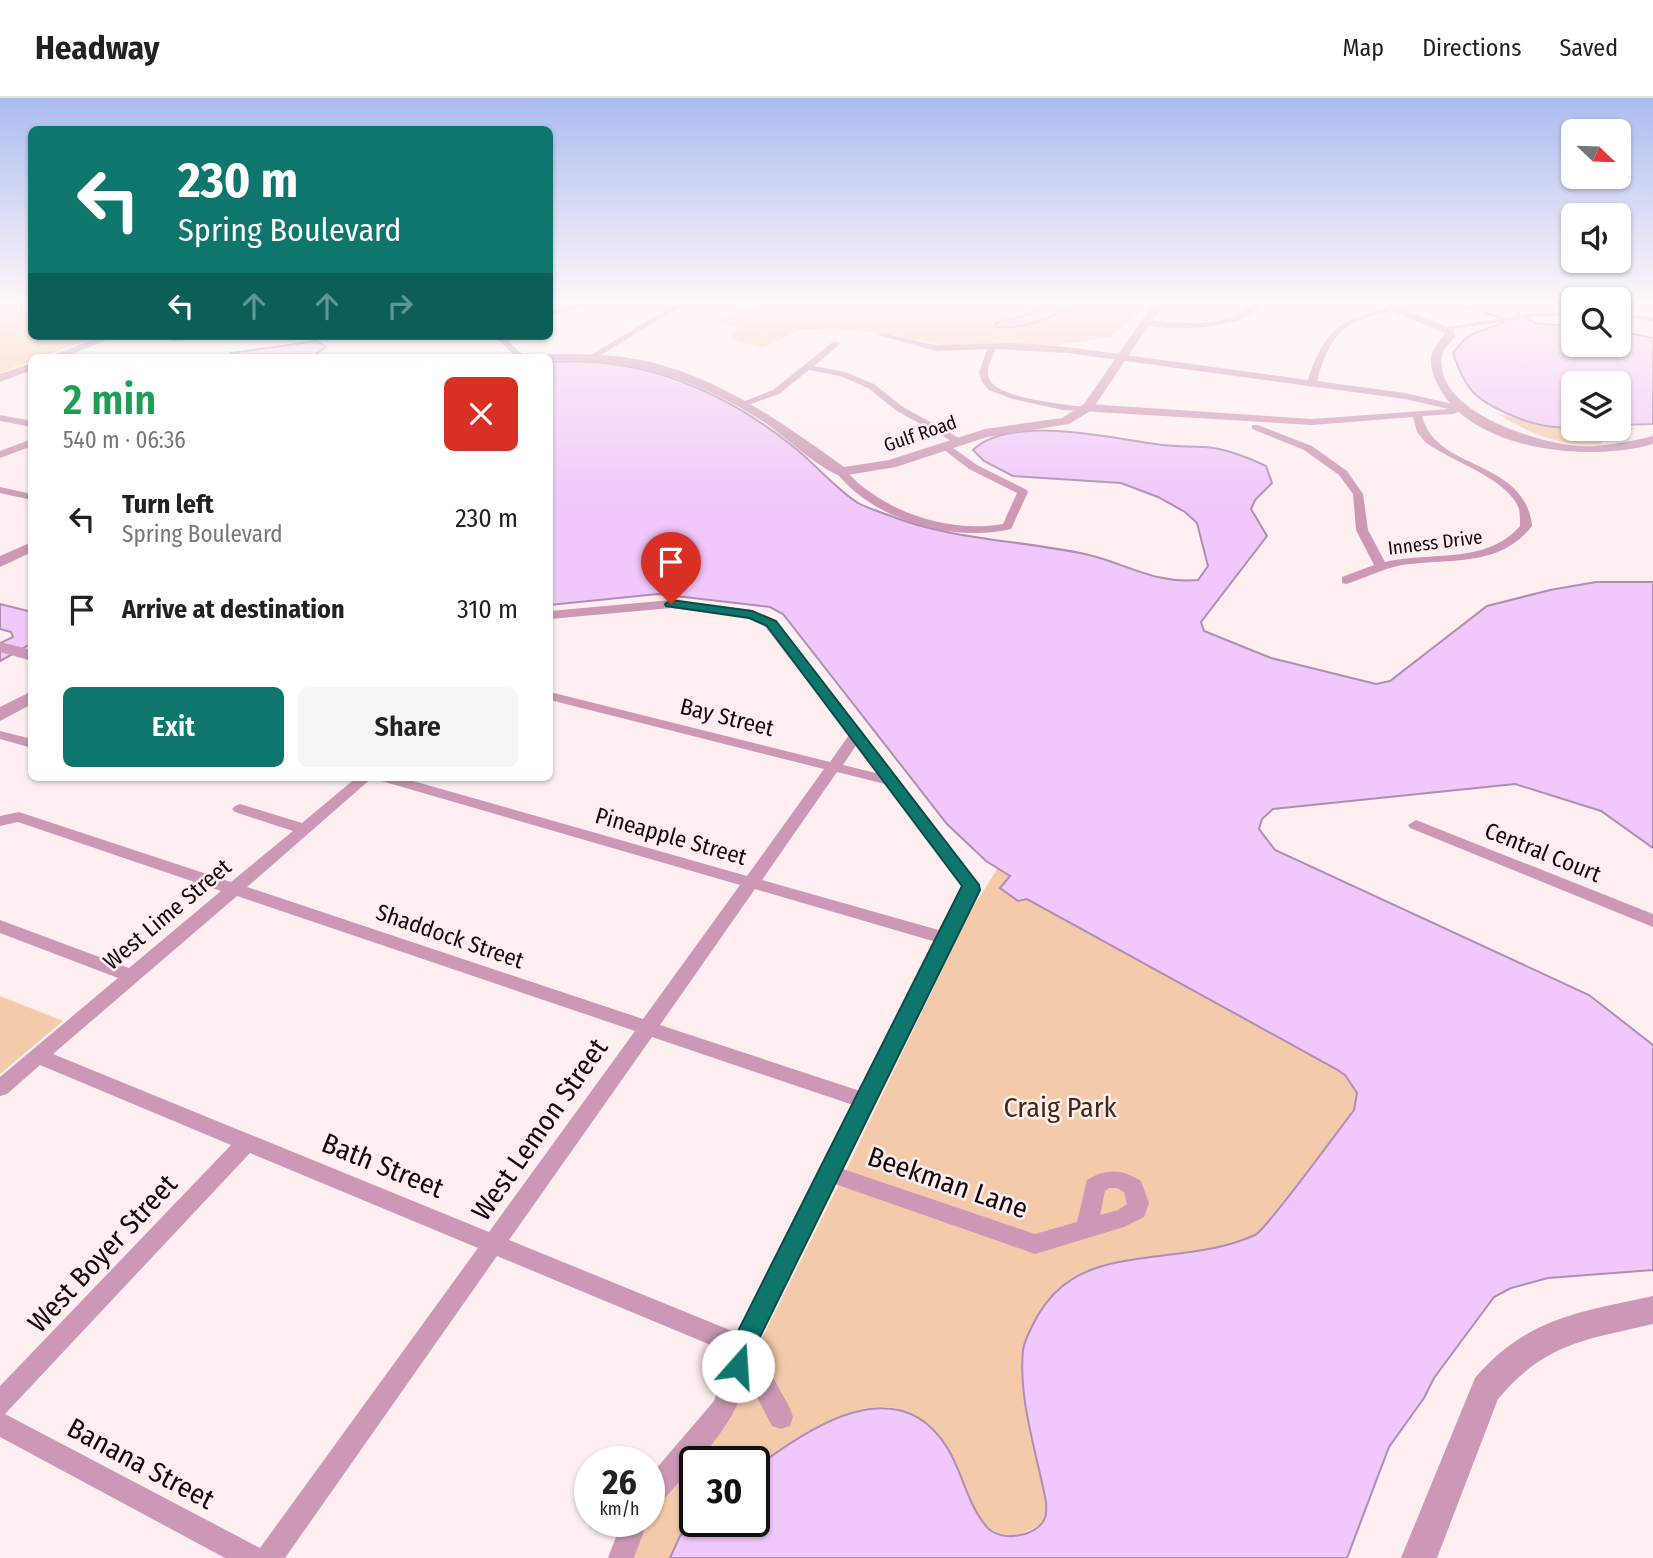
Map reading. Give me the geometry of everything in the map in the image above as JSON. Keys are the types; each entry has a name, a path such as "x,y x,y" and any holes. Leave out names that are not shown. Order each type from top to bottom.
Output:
{"street":[{"path":"0,378 24,369"},
{"path":"668,369 703,382 745,403 841,472 850,483 875,500 921,520 966,530 988,532 1007,527 1023,492 973,467 952,444 868,385 842,374 814,369"},
{"path":"745,403 772,394 805,369"},
{"path":"984,369 986,382 990,386 1014,397 1087,409 1157,410 1282,422 1337,422 1467,410"},
{"path":"1087,409 1112,369"},
{"path":"1210,369 1421,399 1467,410"},
{"path":"1312,383 1316,369"},
{"path":"1438,369 1442,381 1452,396 1467,410 1513,435 1561,448 1612,450 1653,440"},
{"path":"1421,399 1452,396"},
{"name":"Gulf Road","path":"841,472 891,464 997,430 1065,421 1087,409"},
{"name":"Inness Drive","path":"1346,580 1381,566 1421,560 1453,559 1498,551 1519,535 1527,523 1520,505 1507,488 1482,469 1430,442 1421,430 1417,416"},
{"path":"0,418 28,423"},
{"path":"1226,418 1272,432 1319,454 1347,477 1358,494 1362,530 1381,566"},
{"path":"1272,432 1274,425 1282,422"},
{"path":"0,455 28,444"},
{"path":"0,490 28,496"},
{"path":"1372,547 1421,560"},
{"path":"0,562 28,548"},
{"path":"553,617 671,604 692,605 761,618 771,624 969,881 971,890 743,1347 730,1397 723,1410 665,1478"},
{"path":"0,647 25,654"},
{"name":"Bay Street","path":"553,697 894,782"},
{"path":"0,715 28,698"},
{"name":"West Lemon Street","path":"270,1558 857,734"},
{"path":"0,735 28,743"},
{"name":"West Lime Street","path":"0,1088 361,781"},
{"name":"Pineapple Street","path":"397,781 947,939"},
{"path":"240,809 305,829"},
{"name":"Shaddock Street","path":"0,821 19,817 865,1101"},
{"name":"Central Court","path":"1416,825 1653,921"},
{"path":"0,926 131,976"},
{"name":"Bath Street","path":"38,1056 743,1347"},
{"name":"West Boyer Street","path":"0,1404 247,1142"},
{"name":"Beekman Lane","path":"830,1173 1035,1244 1087,1229"},
{"path":"1419,1558 1486,1389 1494,1377 1516,1355 1554,1334 1653,1310"},
{"path":"743,1347 781,1417"},
{"name":"Banana Street","path":"0,1424 252,1558"},
{"path":"621,1558 629,1537"}],"green space":[{"path":"1497,413 1534,424 1561,428 1561,441 1603,441 1601,444 1574,444 1547,438"},
{"name":"Craig Park","path":"998,868 1010,876 1000,888 1018,901 1027,898 1345,1074 1357,1093 1354,1110 1258,1234 1212,1248 1119,1262 1088,1270 1071,1278 1055,1292 1031,1327 1023,1348 1027,1406 1046,1502 1046,1516 1035,1527 1021,1534 1004,1536 991,1531 980,1520 940,1437 912,1414 898,1409 862,1409 842,1416 802,1436 770,1457 770,1446 703,1446 739,1400 758,1346 971,910"},
{"path":"0,996 63,1021 0,1074"},
{"name":"Craig Park","path":"679,1477 679,1537 682,1537 670,1558 634,1558 642,1537 665,1537 665,1496"}],"shaded area":[{"path":"553,369 637,369 678,380 736,407 763,424 790,444 840,490 869,508 936,530 1085,554 1167,579 1198,580 1208,566 1197,523 1185,512 1158,497 1121,483 1013,476 984,461 973,450 989,439 1010,433 1061,431 1162,445 1212,448 1244,456 1266,466 1272,483 1255,500 1251,509 1267,536 1201,622 1204,631 1271,658 1376,684 1390,681 1487,606 1596,582 1653,582 1653,848 1601,811 1515,784 1273,809 1262,819 1259,829 1275,850 1589,995 1653,1045 1653,1270 1548,1278 1511,1288 1494,1297 1434,1378 1424,1398 1389,1447 1347,1558 670,1558 680,1537 770,1537 770,1457 827,1423 853,1412 880,1408 905,1412 928,1425 948,1449 974,1508 992,1532 1018,1536 1035,1529 1045,1518 1046,1502 1029,1426 1022,1369 1025,1341 1045,1304 1062,1286 1094,1269 1119,1262 1222,1246 1255,1235 1288,1198 1354,1110 1357,1093 1345,1075 1336,1069 1027,899 1018,901 1000,888 1010,876 986,861 947,824 783,614 770,607 658,594 553,605"},
{"path":"1459,369 1653,369 1653,424 1631,425 1631,371 1561,371 1561,427 1520,419 1493,406 1473,392"},
{"path":"0,604 28,611 28,646 0,661 0,643 13,637 11,632 0,629"}],"route":[{"path":"671,604 752,614 771,624 971,885 971,890 743,1347 738,1366"}]}
